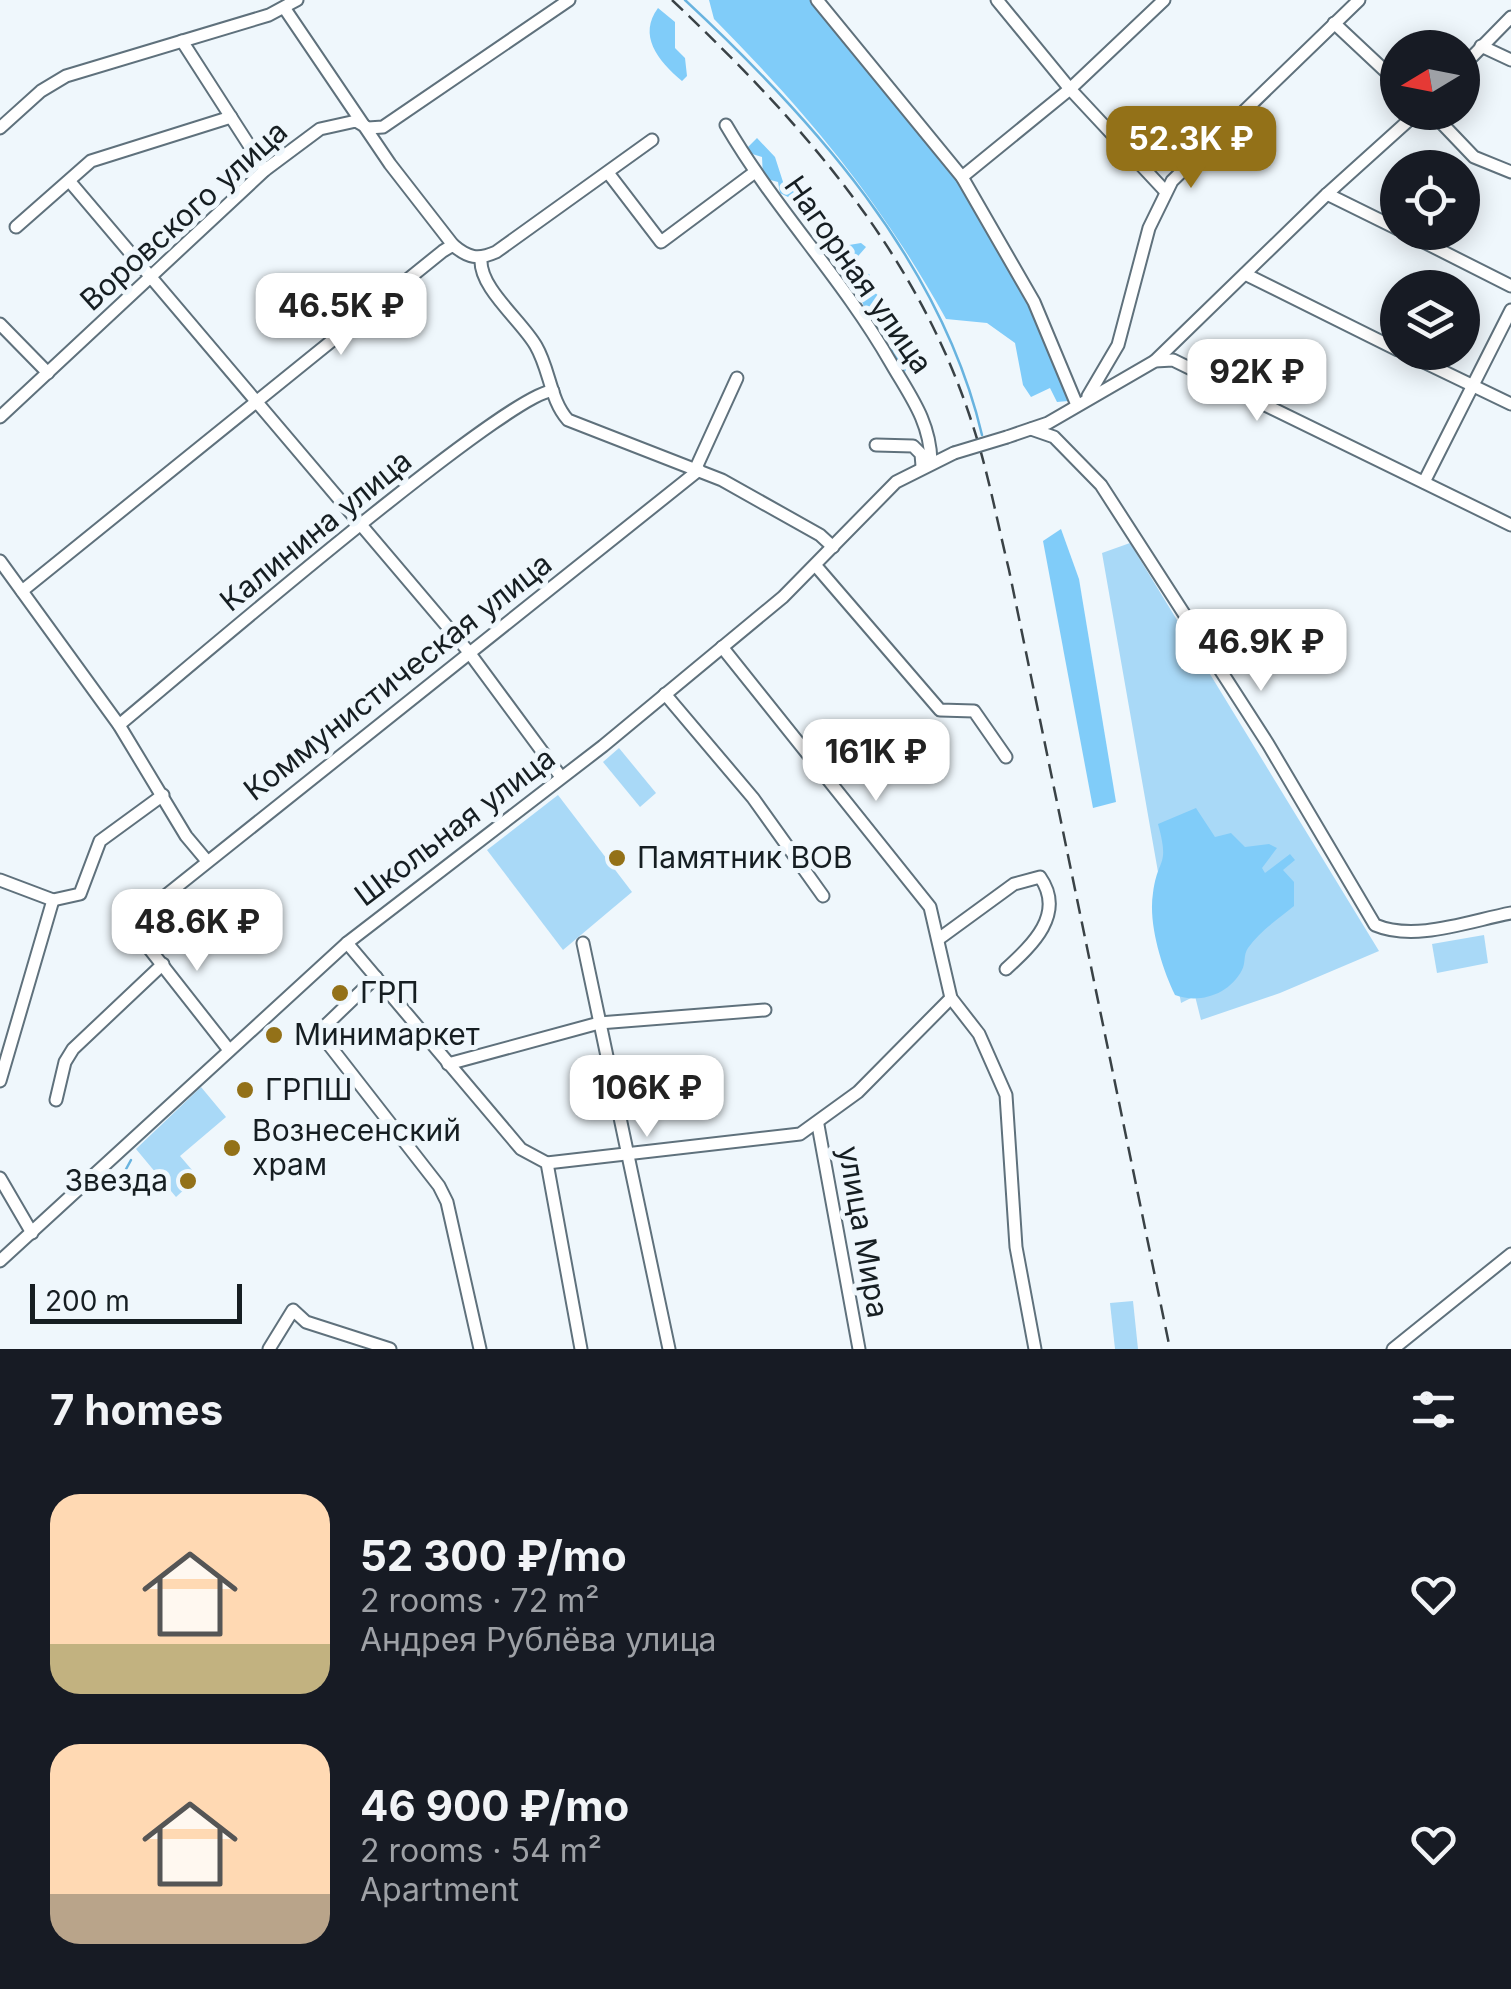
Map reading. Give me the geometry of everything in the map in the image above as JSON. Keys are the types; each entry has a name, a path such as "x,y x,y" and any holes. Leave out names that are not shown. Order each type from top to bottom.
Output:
{"street":[{"path":"0,128 66,76 182,41 297,0"},
{"name":"Воровского улица","path":"0,417 264,170 320,129 356,121 368,128 383,127 569,0"},
{"path":"817,0 962,177 1034,302 1081,402 1104,374 1118,345 1139,260 1166,192 1189,163 1352,2"},
{"path":"997,0 1070,88 1166,192"},
{"path":"962,177 1070,88 1164,0"},
{"path":"280,7 390,164 465,256 482,259 609,174 652,140"},
{"path":"1511,16 1482,46 1511,60"},
{"path":"1334,23 1380,66"},
{"path":"182,41 264,170"},
{"path":"16,227 91,161 231,117"},
{"name":"Нагорная улица","path":"726,124 755,172 874,331 920,408 926,463"},
{"name":"Школьная улица","path":"0,1260 347,943 666,694 816,566 879,497 926,463 1031,430 1156,361 1398,130"},
{"path":"1448,130 1474,157 1511,172"},
{"path":"609,174 661,242 755,172"},
{"path":"71,182 363,524 468,652 561,777"},
{"path":"1327,194 1380,220"},
{"path":"22,591 453,244"},
{"path":"1439,250 1511,286"},
{"path":"482,259 485,276 536,345 562,414 575,424 628,440 697,470 774,508 833,547"},
{"path":"1245,274 1380,341"},
{"path":"1424,482 1511,310"},
{"path":"0,324 48,374"},
{"path":"1156,361 1174,360 1511,526"},
{"path":"1439,370 1511,404"},
{"path":"697,470 737,378"},
{"name":"Калинина улица","path":"119,725 363,524 522,401 552,391"},
{"path":"1031,430 1054,437 1101,485 1268,744 1375,925 1404,932 1511,913"},
{"path":"876,445 914,446 926,463"},
{"name":"Коммунистическая улица","path":"162,964 130,924 697,470"},
{"path":"0,560 119,725 207,860"},
{"path":"816,566 940,710 974,711 1006,757"},
{"path":"722,647 919,891 940,938 951,998 979,1034 1006,1095 1016,1247 1035,1349"},
{"path":"666,694 753,798 823,896"},
{"path":"0,880 53,900 80,894 100,841 163,796"},
{"path":"940,938 1014,884 1040,876 1047,889 1048,920 1042,935 1006,970"},
{"path":"0,1081 53,900"},
{"path":"347,943 521,1149 547,1163 778,1138 818,1124 858,1092 951,998"},
{"path":"582,943 670,1349"},
{"path":"56,1100 65,1062 74,1048 162,964 229,1050"},
{"path":"376,977 326,1025 326,1040 416,1153 448,1202 480,1349"},
{"path":"448,1064 600,1024 764,1010"},
{"name":"улица Мира","path":"818,1124 859,1349"},
{"path":"547,1163 581,1349"},
{"path":"0,1178 32,1233"},
{"path":"1393,1349 1511,1254"},
{"path":"269,1349 293,1310 306,1322 390,1349"}],"shaded area":[{"path":"709,0 815,0 950,164 1022,285 1068,401 1057,402 1050,388 1031,397 1023,385 1015,343 987,323 946,319 869,197 812,125 714,19"},
{"path":"658,8 675,22 675,48 685,58 687,76 682,81 653,47 650,28"},
{"path":"757,138 775,157 784,185 810,202 813,221 795,208 796,201 780,193 778,182 763,178 762,157 749,153 748,147"},
{"path":"828,231 838,235 843,246 861,243 866,247 853,262 870,275 869,288 894,318 908,365 905,372 889,352 892,344 880,323 870,322 859,294 845,285 846,277 833,247 825,247 821,237"},
{"path":"1061,529 1079,579 1116,802 1093,808 1043,541"},
{"path":"1130,543 1379,951 1280,993 1201,1020 1195,996 1181,1003 1102,553"},
{"path":"619,748 656,793 640,807 603,762"},
{"path":"558,795 632,892 563,950 487,850"},
{"path":"1196,808 1215,837 1231,833 1245,847 1269,844 1277,848 1262,868 1265,873 1290,854 1295,860 1283,870 1294,882 1294,906 1253,942 1246,951 1242,970 1229,986 1203,998 1184,998 1175,995 1170,984 1157,946 1152,905 1163,855 1158,824"},
{"path":"1484,935 1488,963 1437,973 1432,944"},
{"path":"201,1087 226,1117 180,1156 198,1177 176,1197 136,1149"},
{"path":"1133,1301 1138,1349 1115,1349 1110,1303"}],"waterway":[{"path":"685,0 779,93 866,197 936,310 963,371 982,435"},
{"path":"119,1182 131,1160"}],"railway":[{"path":"672,0 765,93 849,192 920,301 972,423 1009,570 1170,1349"}],"place":[{"name":"Памятник ВОВ","path":"617,858"},
{"name":"ГРП","path":"340,993"},
{"name":"Минимаркет","path":"274,1035"},
{"name":"ГРПШ","path":"245,1090"},
{"name":"Вознесенский храм","path":"232,1148"},
{"name":"Звезда","path":"188,1181"}]}
